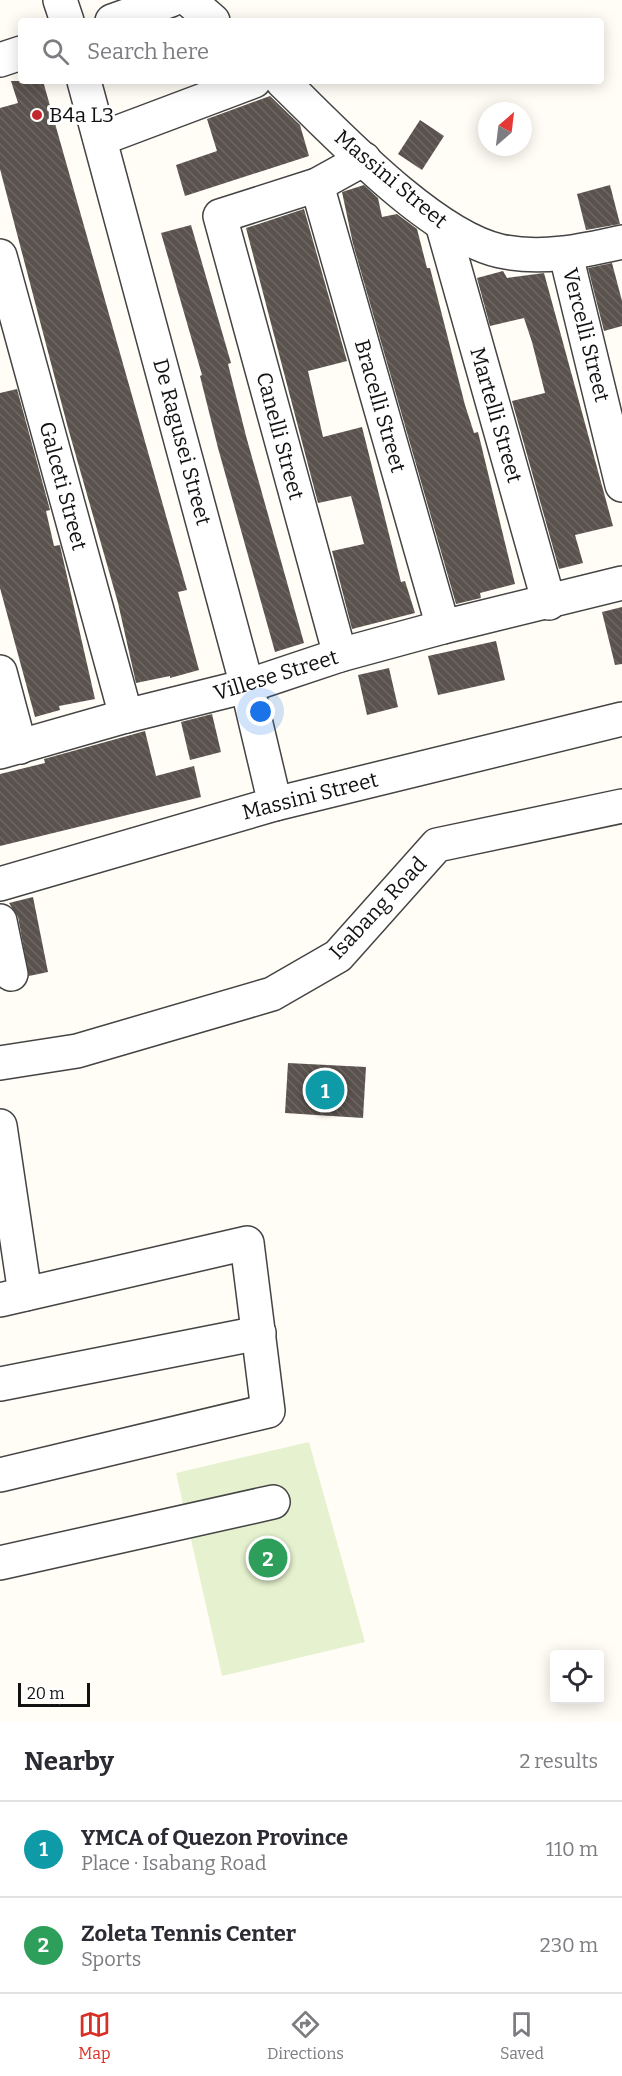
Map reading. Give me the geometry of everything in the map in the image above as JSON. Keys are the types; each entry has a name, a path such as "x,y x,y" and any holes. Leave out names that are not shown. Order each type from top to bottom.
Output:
{"street":[{"path":"60,0 66,18"},
{"path":"120,18 171,0"},
{"path":"189,0 210,18"},
{"path":"0,60 18,54"},
{"name":"De Ragusei Street","path":"85,84 247,686 274,804"},
{"path":"100,139 246,84"},
{"name":"Massini Street","path":"285,84 364,159 443,227 500,250 566,255 622,242"},
{"path":"316,185 364,159"},
{"name":"Canelli Street","path":"316,185 220,216 340,655"},
{"name":"Bracelli Street","path":"316,185 443,627"},
{"name":"Martelli Street","path":"443,227 549,603"},
{"name":"Vercelli Street","path":"566,255 622,485"},
{"name":"Galceti Street","path":"0,256 126,716"},
{"name":"Villese Street","path":"10,750 126,716 247,686 340,655 622,583"},
{"path":"0,672 10,750"},
{"name":"Massini Street","path":"0,884 274,804 622,719"},
{"name":"Isabang Road","path":"0,1063 77,1051 272,994 338,956 437,845 622,806"},
{"path":"0,921 11,974"},
{"path":"0,1126 12,1297 248,1243 268,1411 0,1475"},
{"path":"0,1384 259,1333"},
{"path":"0,1563 273,1502"}],"green space":[{"path":"309,1442 365,1642 222,1676 176,1473"}],"building":[{"path":"11,81 18,81 18,84 44,84 187,590 178,592 199,670 170,678 170,676 136,683 118,603 68,428 0,169 0,108 18,103"},
{"path":"270,96 300,125 309,156 185,196 176,165 217,151 207,119"},
{"path":"420,120 444,136 422,170 398,154"},
{"path":"364,185 378,198 382,217 397,214 417,229 427,268 430,268 465,405 474,433 478,432 515,584 480,593 481,598 456,604 353,244 342,192"},
{"path":"610,185 620,224 586,230 577,194"},
{"path":"304,209 347,361 308,371 323,437 362,427 401,582 405,581 415,613 352,629 332,551 364,544 351,496 318,503 246,228"},
{"path":"191,225 231,363 228,364 246,436 304,643 275,652 218,448 200,376 202,375 161,233"},
{"path":"612,263 622,301 622,326 604,331 588,268"},
{"path":"503,271 507,278 544,273 613,526 575,535 583,563 559,569 512,401 545,393 532,342 524,318 490,326 477,278"},
{"path":"17,389 50,510 46,511 54,546 60,545 95,699 59,706 60,710 35,717 0,588 0,393"},
{"path":"622,607 622,664 615,665 602,612"},
{"path":"496,641 505,680 438,695 428,656"},
{"path":"389,668 398,707 367,715 358,675"},
{"path":"212,714 221,752 190,760 181,722"},
{"path":"145,731 156,776 194,766 201,797 0,846 0,774 45,763 44,759"},
{"path":"33,897 48,972 29,976 18,917 9,903"},
{"path":"288,1063 366,1067 363,1118 285,1113"}],"place":[{"name":"B4a L3","path":"37,115"},
{"name":"YMCA of Quezon Province","path":"325,1090"},
{"name":"Zoleta Tennis Center","path":"268,1558"}]}
